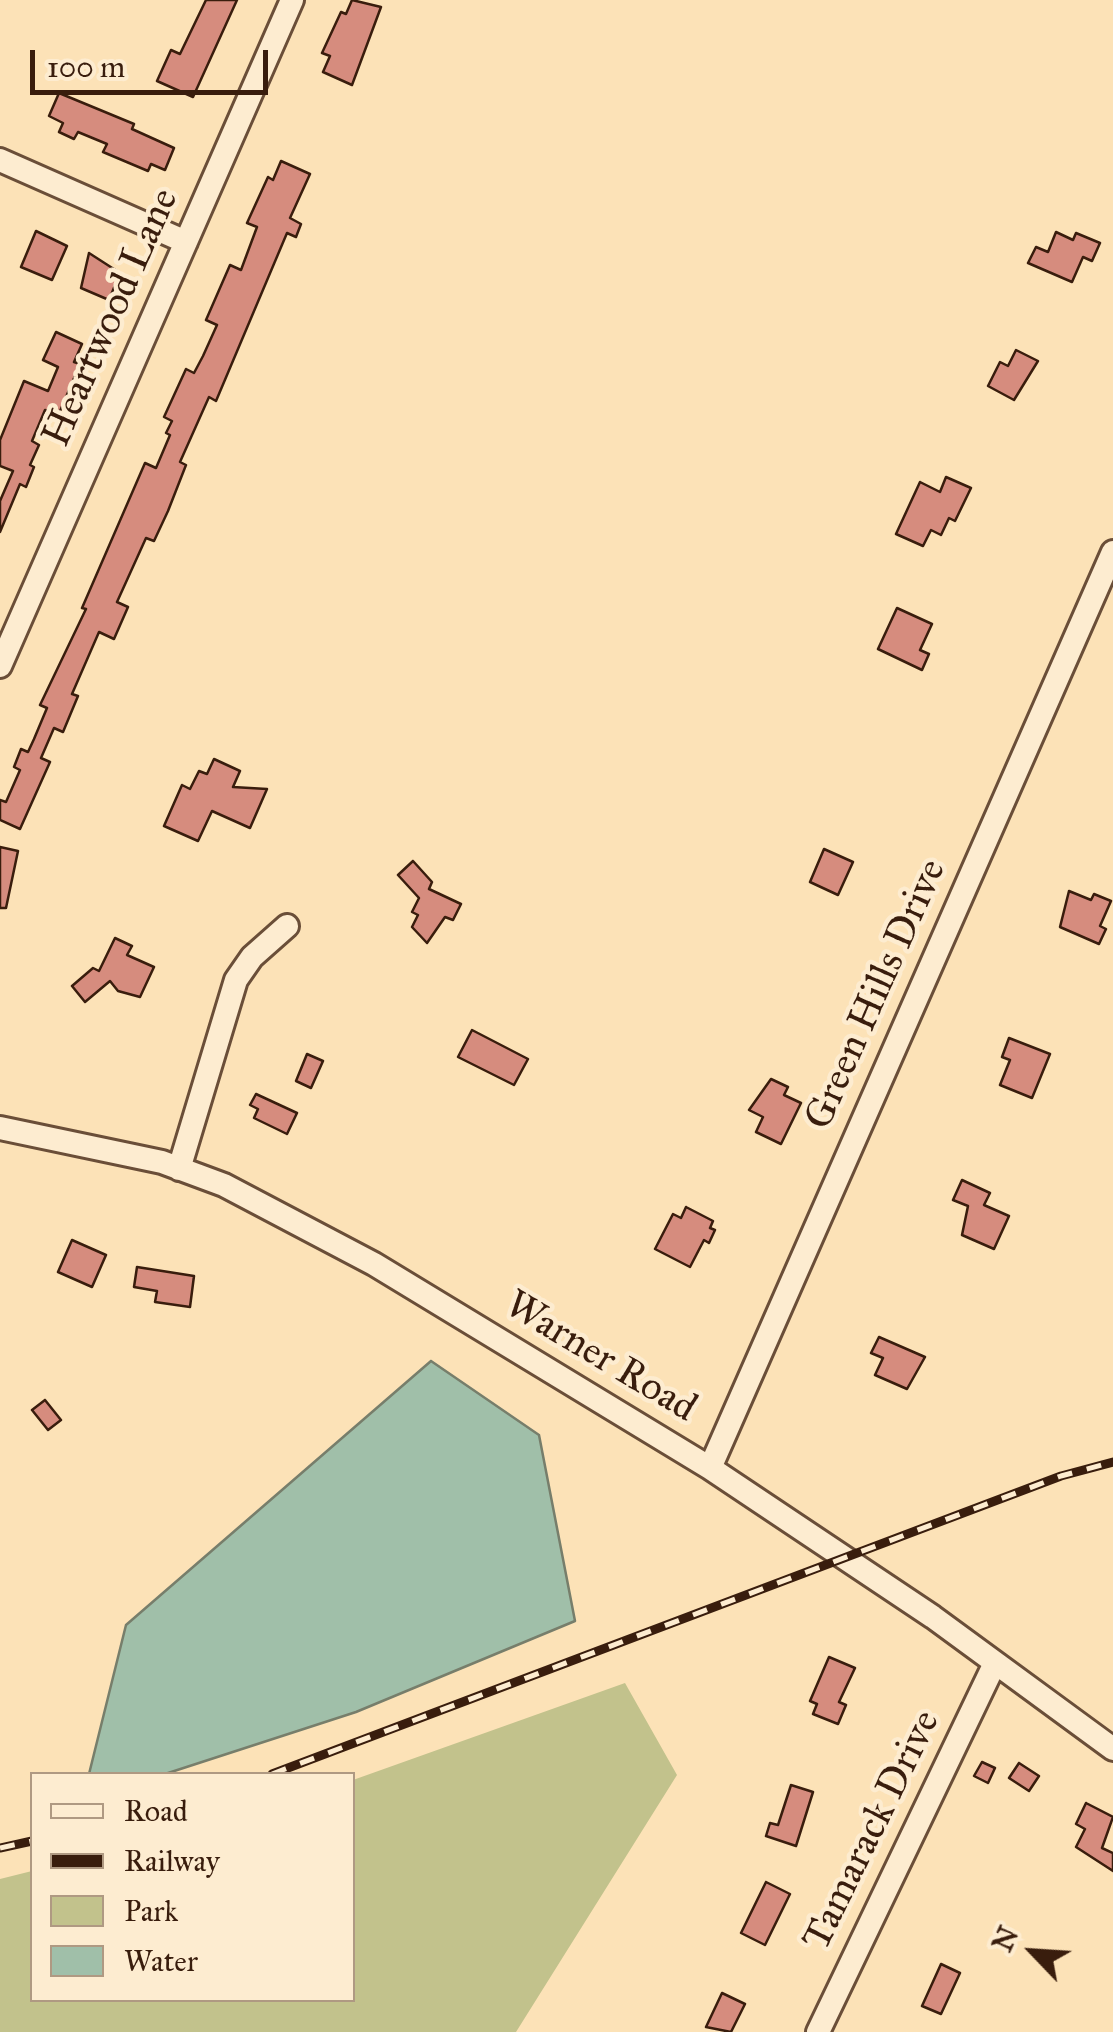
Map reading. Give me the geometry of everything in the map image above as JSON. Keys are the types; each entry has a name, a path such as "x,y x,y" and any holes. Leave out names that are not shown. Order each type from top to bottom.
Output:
{"street":[{"name":"Heartwood Lane","path":"0,666 292,0"},
{"path":"0,160 186,242"},
{"name":"Green Hills Drive","path":"710,1468 1112,560"},
{"path":"178,1169 236,980 252,957 288,926"},
{"name":"Warner Road","path":"0,1128 130,1152 178,1169 238,1192 374,1264 710,1468 996,1663 1113,1749"},
{"name":"Tamarack Drive","path":"818,2032 996,1663"}],"green space":[{"path":"625,1683 677,1775 516,2032 0,2032 0,1879 30,1872 30,2002 355,2002 355,1779"}],"water":[{"path":"431,1361 539,1435 575,1621 356,1712 171,1772 89,1772 126,1625"}],"building":[{"path":"206,0 237,0 193,97 157,81 171,50 180,54"},
{"path":"352,0 381,7 352,85 323,72 330,56 322,53 341,12 346,14"},
{"path":"59,93 134,124 132,129 174,148 165,170 151,164 148,171 103,152 107,144 78,132 74,139 59,132 63,123 49,116"},
{"path":"281,161 310,174 290,218 301,224 296,237 287,233 216,401 209,397 180,462 186,465 168,511 154,541 146,538 117,602 128,607 114,639 99,632 72,694 78,696 63,732 54,728 41,758 50,762 20,829 0,820 0,800 6,802 20,770 14,767 21,749 28,752 34,739 47,708 40,705 86,609 82,608 145,463 156,468 170,435 166,433 172,421 164,417 186,369 194,373 203,356 217,325 206,320 230,265 241,270 257,227 247,223 268,177 273,180"},
{"path":"36,231 67,246 52,280 21,267"},
{"path":"1056,232 1073,240 1076,233 1100,243 1092,261 1083,257 1072,282 1028,263 1036,247 1048,252"},
{"path":"89,253 120,273 109,300 81,288"},
{"path":"56,332 82,344 74,362 80,364 58,416 45,410 32,441 39,445 30,465 34,467 26,487 20,484 0,532 0,501 13,471 0,466 0,440 24,381 48,391 58,367 43,360"},
{"path":"1016,350 1038,361 1014,400 988,386 1000,362 1008,366"},
{"path":"946,477 971,488 955,521 949,518 941,535 931,530 923,546 896,534 920,482 940,492"},
{"path":"897,608 932,624 920,650 929,654 922,670 878,649"},
{"path":"214,759 240,771 233,787 267,789 250,828 212,811 198,841 164,826 182,785 190,789 199,771 207,774"},
{"path":"0,847 18,851 6,908 0,908"},
{"path":"824,849 853,862 838,895 810,882"},
{"path":"413,861 432,882 429,889 461,904 453,920 445,917 427,943 412,927 418,915 412,912 419,898 398,875"},
{"path":"1069,891 1091,900 1094,894 1111,901 1100,926 1106,929 1099,944 1060,927"},
{"path":"115,938 132,946 127,955 154,967 140,997 118,991 110,981 85,1002 72,986 93,968 99,971"},
{"path":"472,1030 528,1059 514,1085 458,1057"},
{"path":"1009,1038 1050,1054 1032,1098 1000,1085 1010,1060 1002,1057"},
{"path":"307,1054 323,1061 311,1088 296,1081"},
{"path":"771,1079 788,1087 784,1095 801,1103 781,1144 756,1132 763,1117 749,1110"},
{"path":"256,1094 297,1113 287,1134 254,1118 258,1109 250,1105"},
{"path":"962,1180 990,1193 984,1205 1009,1216 994,1249 962,1235 968,1206 953,1200"},
{"path":"686,1207 713,1221 710,1228 715,1230 709,1243 704,1240 690,1267 655,1249 673,1214 681,1218"},
{"path":"72,1240 106,1255 92,1287 58,1272"},
{"path":"137,1267 194,1276 190,1307 155,1302 157,1291 134,1287"},
{"path":"879,1337 925,1357 907,1389 875,1375 883,1358 871,1353"},
{"path":"45,1400 61,1420 48,1430 32,1410"},
{"path":"829,1657 855,1668 839,1702 846,1705 838,1724 813,1714 817,1704 810,1701"},
{"path":"982,1762 995,1768 988,1783 974,1776"},
{"path":"1019,1763 1039,1776 1029,1791 1009,1778"},
{"path":"791,1785 813,1792 796,1846 766,1836 770,1823 778,1825"},
{"path":"1086,1803 1113,1817 1102,1848 1113,1853 1113,1871 1076,1847 1085,1829 1076,1824"},
{"path":"766,1882 790,1894 765,1945 741,1933"},
{"path":"941,1964 960,1973 941,2014 922,2006"},
{"path":"722,1993 745,2004 731,2032 706,2027"}],"railway":[{"path":"277,1772 1061,1476 1113,1462"},
{"path":"0,1848 30,1841"}]}
